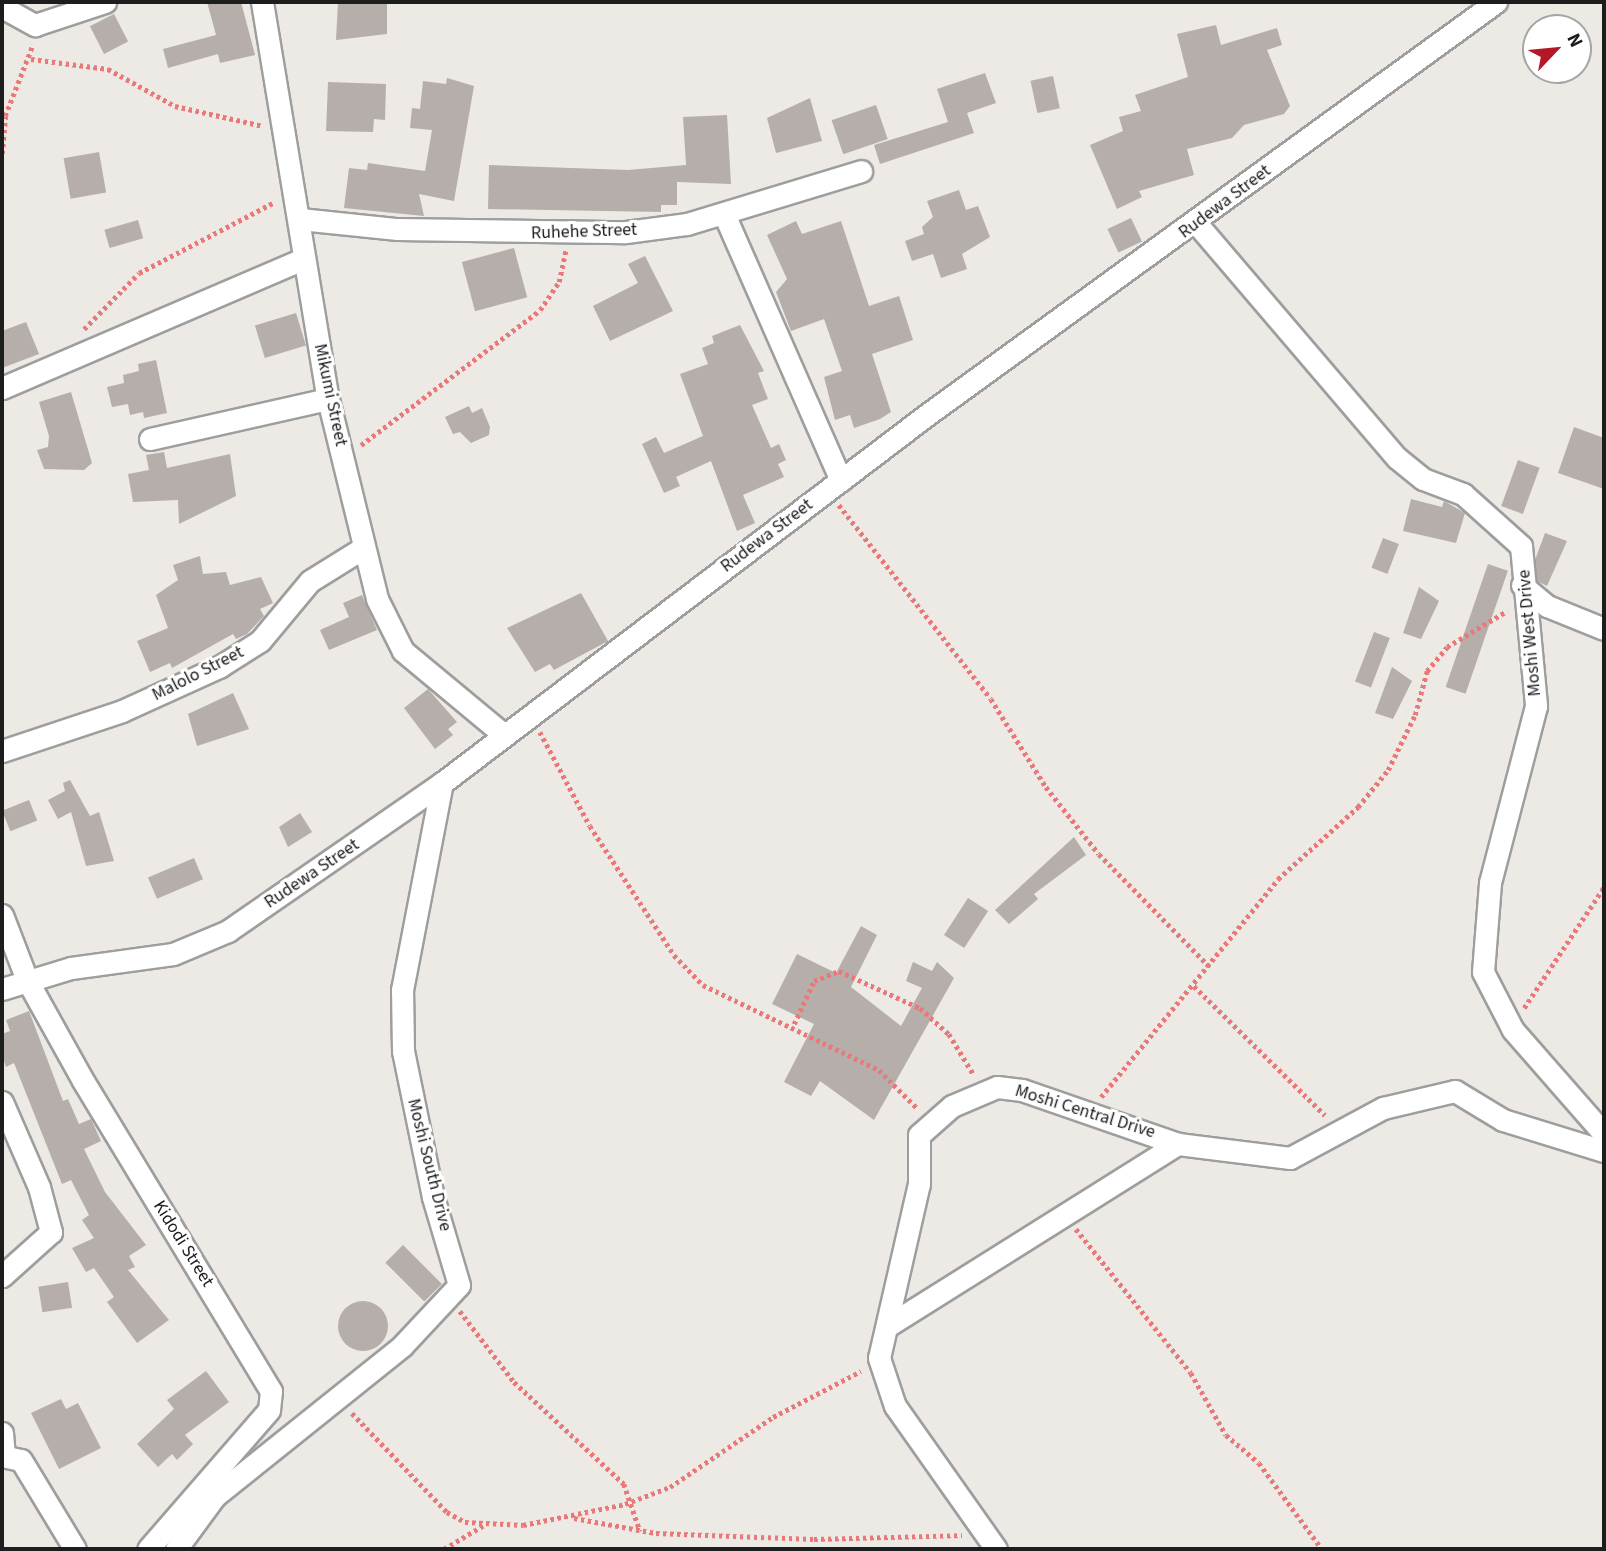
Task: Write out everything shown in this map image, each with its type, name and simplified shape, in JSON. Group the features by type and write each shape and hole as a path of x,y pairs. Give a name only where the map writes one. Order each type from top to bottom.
{"street":[{"path":"2,7 35,26 105,2"},
{"name":"Mikumi Street","path":"262,2 281,130 300,219 303,259 328,398 363,548 387,627 403,651 504,735"},
{"name":"Rudewa Street","path":"2,989 27,980 204,944 442,783 834,485 1197,224 1496,2"},
{"name":"Ruhehe Street","path":"300,219 569,235 687,224 861,171"},
{"path":"724,214 834,485"},
{"name":"Moshi West Drive","path":"1197,224 1397,458 1423,479 1463,494 1513,534 1524,563 1523,594 1536,706 1490,883 1481,947 1489,994 1513,1030 1604,1134"},
{"path":"2,388 303,259"},
{"path":"150,439 328,398"},
{"name":"Malolo Street","path":"2,751 122,711 219,667 260,641 310,581 363,548"},
{"path":"1523,594 1604,629"},
{"name":"Moshi South Drive","path":"442,783 402,990 403,1051 433,1197 458,1270 452,1298"},
{"name":"Kidodi Street","path":"2,915 27,980 271,1391 269,1410 148,1549"},
{"name":"Moshi Central Drive","path":"925,1124 983,1091 1022,1090 1090,1110 1178,1144 1290,1158 1339,1127 1422,1095 1455,1091 1503,1120 1604,1151"},
{"path":"2,1101 39,1187 51,1232 2,1276"},
{"path":"925,1124 919,1184 889,1325 879,1358 895,1406 990,1541"},
{"path":"889,1325 1067,1218 1178,1144"},
{"path":"177,1549 215,1496 337,1397 452,1298"},
{"path":"2,1433 3,1456 21,1461 37,1481 75,1549"}],"path":[{"path":"2,154 5,116 31,59 35,26"},
{"path":"31,59 108,69 175,106 281,130"},
{"path":"67,358 103,302 139,273 295,193"},
{"path":"343,458 540,310 559,282 569,235"},
{"path":"834,485 991,699 1046,788 1099,854 1209,966"},
{"path":"1090,1110 1194,986 1278,879 1357,807 1388,770 1416,715 1427,671 1447,646 1523,594"},
{"path":"531,716 590,826 674,954 724,999 794,1024 905,1088 925,1124"},
{"path":"1513,1030 1604,887"},
{"path":"794,1024 814,981 839,971 919,1008 949,1034 983,1091"},
{"path":"1194,986 1339,1127"},
{"path":"1067,1218 1191,1373 1226,1435 1259,1464 1322,1549"},
{"path":"452,1298 514,1382 634,1501 640,1531"},
{"path":"337,1397 447,1512 485,1525 573,1517 634,1501 670,1487 773,1417 835,1390 879,1358"},
{"path":"573,1517 640,1531 814,1539 990,1541"},
{"path":"444,1549 485,1525"}],"building":[{"path":"207,2 241,2 255,55 220,63 218,54 168,68 163,49 216,35"},
{"path":"338,2 387,2 387,34 336,40"},
{"path":"114,14 128,42 104,54 90,26"},
{"path":"1216,25 1221,45 1277,28 1282,45 1267,50 1290,106 1284,114 1244,125 1232,138 1187,149 1194,175 1139,191 1142,197 1117,209 1090,145 1123,131 1119,117 1141,111 1135,95 1188,77 1177,34"},
{"path":"985,73 996,103 967,113 974,133 880,164 874,145 948,122 937,89"},
{"path":"1053,76 1060,108 1037,113 1031,81"},
{"path":"447,78 474,86 454,201 419,194 424,216 344,208 349,168 367,170 368,163 425,171 432,130 410,128 412,108 420,109 423,81 446,84"},
{"path":"328,82 386,84 385,120 374,119 373,132 326,131"},
{"path":"810,98 822,141 776,153 767,118"},
{"path":"876,105 888,139 843,154 832,120"},
{"path":"727,115 731,184 677,182 677,205 661,205 661,212 488,209 489,165 628,170 686,165 683,117"},
{"path":"99,152 106,192 71,199 64,158"},
{"path":"959,190 966,210 978,206 990,237 962,254 967,269 941,278 933,254 912,261 905,241 924,234 922,227 933,217 927,201"},
{"path":"1131,218 1142,242 1118,253 1107,229"},
{"path":"138,220 143,238 110,248 104,230"},
{"path":"796,221 802,234 841,221 869,306 899,296 913,340 872,354 891,412 880,419 854,428 850,415 835,420 824,377 842,371 824,319 791,331 776,292 787,279 767,235"},
{"path":"514,248 527,297 475,311 462,262"},
{"path":"645,256 673,311 610,341 593,306 638,283 628,264"},
{"path":"296,313 306,346 265,358 255,326"},
{"path":"26,322 39,354 2,368 2,331"},
{"path":"740,325 764,371 758,373 768,399 752,405 771,448 779,444 786,460 778,464 784,477 743,495 755,523 737,531 711,461 676,477 680,486 664,493 642,444 656,437 664,453 703,436 680,374 708,364 702,348 714,343 712,336"},
{"path":"156,360 167,413 144,418 143,412 130,415 128,404 112,407 107,387 124,383 123,375 139,371 138,364"},
{"path":"71,392 92,463 84,470 44,469 37,450 48,447 49,436 39,402"},
{"path":"469,406 472,413 482,408 490,427 489,435 471,443 460,432 453,434 445,417"},
{"path":"1574,427 1604,438 1604,489 1558,473"},
{"path":"164,452 167,468 230,454 236,496 179,524 178,500 133,502 128,474 149,470 146,455"},
{"path":"1518,460 1540,468 1523,514 1501,506"},
{"path":"1411,499 1442,507 1444,501 1465,513 1456,543 1403,531"},
{"path":"1545,533 1567,541 1547,586 1537,581 1535,560"},
{"path":"1383,538 1399,544 1387,574 1372,568"},
{"path":"200,556 203,574 226,572 230,585 261,577 273,603 260,609 264,616 247,634 236,639 233,634 172,668 170,663 150,672 137,641 168,628 156,595 178,580 173,565"},
{"path":"1488,564 1508,571 1466,694 1446,687"},
{"path":"1419,587 1439,601 1421,639 1403,633"},
{"path":"581,593 608,641 554,670 550,664 535,672 507,628"},
{"path":"362,595 377,630 329,650 320,630 349,617 343,603"},
{"path":"1374,632 1390,638 1371,688 1355,681"},
{"path":"1392,667 1412,681 1393,719 1375,713"},
{"path":"428,689 457,722 448,729 453,735 435,749 404,708"},
{"path":"233,693 249,729 197,746 188,714"},
{"path":"70,780 90,816 99,812 114,861 86,866 71,812 58,819 48,800 65,791 63,783"},
{"path":"29,800 37,820 10,831 2,811"},
{"path":"300,813 312,832 288,847 279,827"},
{"path":"1074,837 1086,855 1034,894 1038,899 1009,924 995,910"},
{"path":"194,858 203,879 157,899 148,878"},
{"path":"968,898 988,911 964,948 944,935"},
{"path":"861,926 877,935 851,987 901,1026 922,988 906,981 913,962 932,971 937,962 954,978 874,1120 820,1081 811,1096 784,1082 814,1024 772,1004 797,954 836,973"},
{"path":"29,1011 63,1101 68,1099 79,1124 91,1119 101,1141 84,1149 105,1192 146,1245 129,1256 135,1267 128,1270 169,1320 137,1343 107,1302 114,1297 94,1268 86,1272 72,1248 94,1238 82,1220 89,1215 71,1180 62,1184 14,1063 6,1067 2,1055 2,1034 10,1031 6,1020"},
{"path":"403,1245 442,1284 424,1302 385,1263"},
{"path":"68,1282 72,1308 42,1312 38,1287"},
{"path":"363,1301 381,1308 388,1326 381,1344 363,1351 345,1344 338,1326 345,1308"},
{"path":"206,1371 229,1402 185,1435 193,1444 177,1460 172,1454 158,1467 137,1444 174,1409 167,1400"},
{"path":"61,1399 66,1409 78,1403 101,1448 59,1469 31,1413"}]}
